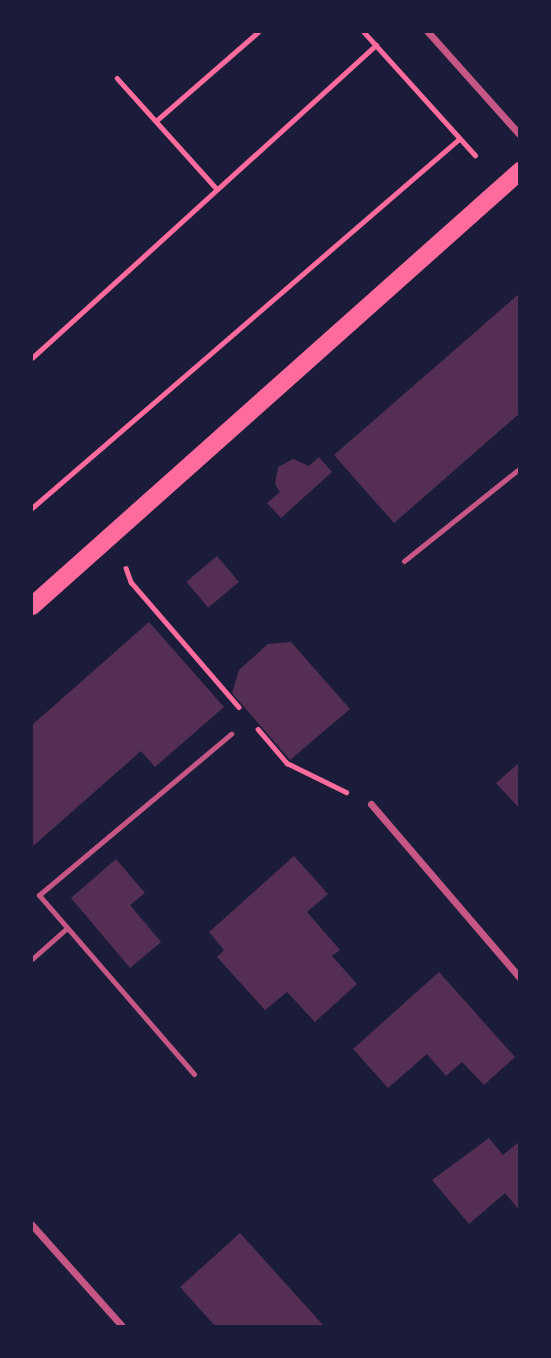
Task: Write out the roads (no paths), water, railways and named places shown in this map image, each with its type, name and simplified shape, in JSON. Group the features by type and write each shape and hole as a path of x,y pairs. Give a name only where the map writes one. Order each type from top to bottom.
{"main road":[{"path":"32,606 520,171"}],"street":[{"path":"428,32 520,135"},
{"path":"371,804 520,978"},
{"path":"32,1225 122,1326"}],"lane":[{"path":"404,561 520,468"},
{"path":"194,1074 38,895 231,734"},
{"path":"32,959 67,928"}]}
